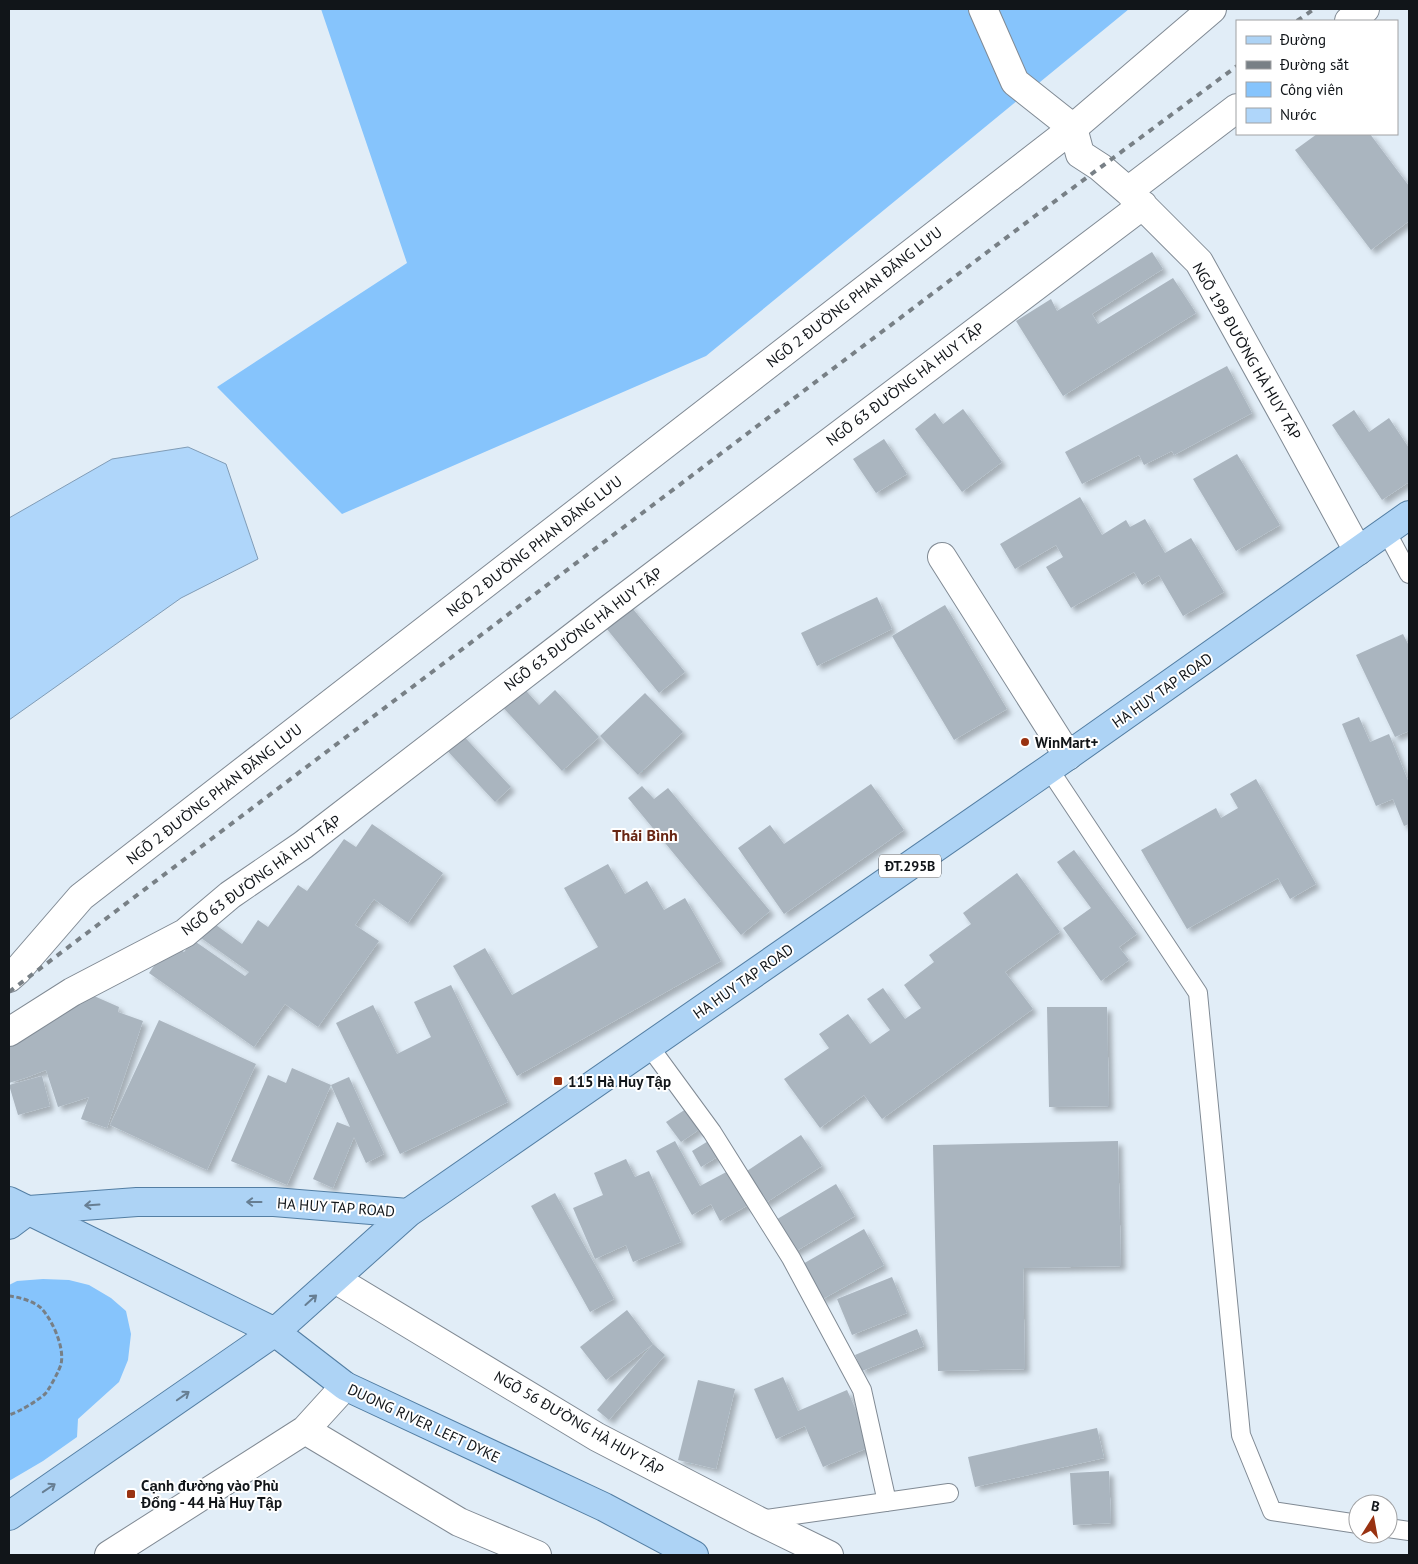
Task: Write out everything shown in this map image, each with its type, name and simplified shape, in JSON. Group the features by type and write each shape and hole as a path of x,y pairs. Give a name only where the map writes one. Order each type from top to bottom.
{"main road":[{"name":"HA HUY TAP ROAD","path":"16,1212 137,1202 274,1202 408,1213 1059,762 1409,515"},
{"name":"DUONG RIVER LEFT DYKE","path":"16,1212 275,1332 344,1386 604,1507 688,1553"},
{"path":"9,1516 275,1332 408,1213"}],"street":[{"path":"983,9 1015,82 1073,128"},
{"name":"NGÕ 2 ĐƯỜNG PHAN ĐĂNG LƯU","path":"9,978 81,897 1073,128 1212,9"},
{"path":"1350,20 1365,9"},
{"name":"NGÕ 63 ĐƯỜNG HÀ HUY TẬP","path":"9,1032 72,992 185,933 230,895 303,845 1136,198 1236,109"},
{"name":"NGÕ 199 ĐƯỜNG HÀ HUY TẬP","path":"1073,128 1080,154 1100,167 1136,198 1199,262 1358,551"},
{"path":"942,558 1059,762"},
{"name":"NGÕ 56 ĐƯỜNG HÀ HUY TẬP","path":"335,1279 597,1437 757,1520 830,1555"},
{"path":"109,1555 305,1430 344,1386"},
{"path":"305,1430 459,1522 537,1555"}],"lane":[{"path":"1386,532 1409,574"},
{"path":"1059,762 1198,994 1241,1435 1272,1511 1348,1522"},
{"path":"649,1046 712,1132 791,1258 862,1390 888,1502"},
{"path":"757,1520 949,1493"}],"path":[{"path":"9,1296 20,1297 40,1307 52,1324 61,1344 61,1364 46,1393 9,1415"}],"green space":[{"path":"321,9 1129,9 706,356 342,514 217,387 407,263"},
{"path":"69,1280 89,1285 111,1298 126,1311 131,1334 128,1360 119,1382 78,1419 77,1437 43,1461 9,1481 9,1285 17,1281"}],"water":[{"path":"188,447 226,464 258,559 181,598 9,720 9,518 112,459"}],"building":[{"path":"1316,135 1371,135 1409,186 1409,221 1371,250 1295,150"},
{"path":"1152,252 1163,269 1092,314 1098,324 1173,278 1196,313 1063,396 1016,321 1051,299 1057,311"},
{"path":"1227,366 1252,413 1174,455 1172,451 1144,465 1139,455 1082,484 1065,452"},
{"path":"963,409 1002,462 962,492 915,429 935,413 943,424"},
{"path":"1354,410 1369,432 1389,418 1409,448 1409,482 1382,500 1332,425"},
{"path":"884,439 907,474 876,493 853,459"},
{"path":"1237,454 1280,525 1236,551 1193,479"},
{"path":"1080,497 1102,535 1126,520 1130,527 1145,519 1165,553 1191,538 1224,592 1183,616 1159,575 1142,585 1134,572 1071,608 1046,567 1063,557 1056,545 1015,569 1000,544"},
{"path":"877,597 892,629 817,666 801,633"},
{"path":"628,603 685,672 659,693 602,623"},
{"path":"945,605 1007,709 954,740 892,636"},
{"path":"1403,634 1409,646 1409,731 1395,737 1356,655"},
{"path":"518,682 539,705 555,690 599,737 562,771 497,701"},
{"path":"645,693 683,732 638,775 600,736"},
{"path":"1359,717 1370,742 1389,734 1409,783 1409,824 1404,826 1393,799 1376,806 1342,724"},
{"path":"458,730 511,787 495,802 442,745"},
{"path":"1256,779 1316,884 1290,899 1278,878 1187,929 1141,850 1216,808 1221,818 1238,808 1230,794"},
{"path":"871,784 904,830 784,914 738,848 770,825 784,844"},
{"path":"642,786 654,799 668,788 770,911 741,935 628,798"},
{"path":"372,824 443,873 408,923 374,899 355,925 379,941 318,1027 285,1004 254,1047 149,973 170,943 184,952 193,940 245,976 249,972 194,933 205,917 242,944 258,920 268,927 298,885 307,891 344,839 356,847"},
{"path":"1074,850 1137,934 1119,947 1129,960 1101,981 1063,928 1091,908 1057,862"},
{"path":"608,864 625,894 647,881 664,910 685,898 721,961 517,1076 453,966 485,948 512,995 598,947 564,888"},
{"path":"1017,873 1060,932 1005,972 1033,1009 882,1119 864,1095 820,1128 784,1079 829,1048 819,1034 848,1014 870,1044 890,1030 867,999 883,988 905,1019 921,1008 904,985 934,962 929,955 971,924 963,913"},
{"path":"451,985 508,1102 400,1154 336,1023 373,1005 397,1054 431,1037 414,1002"},
{"path":"94,996 119,1007 118,1012 143,1021 107,1128 81,1119 89,1097 58,1107 46,1070 9,1083 9,1042 72,1003"},
{"path":"1047,1007 1107,1007 1109,1106 1049,1107"},
{"path":"159,1020 256,1064 207,1170 110,1125"},
{"path":"292,1068 331,1085 287,1185 231,1161 268,1075 286,1083"},
{"path":"42,1076 50,1106 18,1115 9,1085"},
{"path":"349,1077 384,1154 366,1163 354,1137 333,1188 313,1179 337,1122 350,1127 331,1085"},
{"path":"686,1109 700,1129 681,1142 666,1122"},
{"path":"801,1135 822,1166 764,1204 744,1173"},
{"path":"710,1140 719,1156 701,1167 692,1151"},
{"path":"675,1141 700,1186 732,1169 752,1203 720,1221 711,1204 692,1215 656,1151"},
{"path":"1118,1141 1121,1266 1023,1268 1025,1369 938,1371 933,1145"},
{"path":"626,1159 635,1177 649,1171 681,1242 633,1262 626,1245 595,1259 573,1208 603,1195 594,1173"},
{"path":"836,1184 855,1216 793,1253 774,1221"},
{"path":"555,1193 614,1299 590,1312 531,1206"},
{"path":"864,1229 884,1265 821,1300 801,1265"},
{"path":"892,1277 907,1313 852,1335 837,1299"},
{"path":"627,1310 653,1344 606,1380 580,1347"},
{"path":"917,1329 924,1346 862,1371 855,1355"},
{"path":"653,1344 665,1355 609,1420 597,1410"},
{"path":"783,1377 798,1411 847,1390 872,1446 823,1467 805,1426 776,1439 754,1389"},
{"path":"698,1380 735,1389 716,1469 678,1460"},
{"path":"1097,1428 1104,1458 975,1487 968,1457"},
{"path":"1109,1471 1111,1523 1073,1525 1070,1473"}],"railway":[{"path":"1298,20 1314,9"},
{"path":"9,992 1035,216 1236,67"}],"place":[{"name":"WinMart+","path":"1025,742"},
{"name":"115 Hà Huy Tập","path":"558,1081"},
{"name":"Cạnh đường vào Phù Đổng - 44 Hà Huy Tập","path":"131,1494"}],"district":[{"name":"Thái Bình","path":"645,835"}]}
